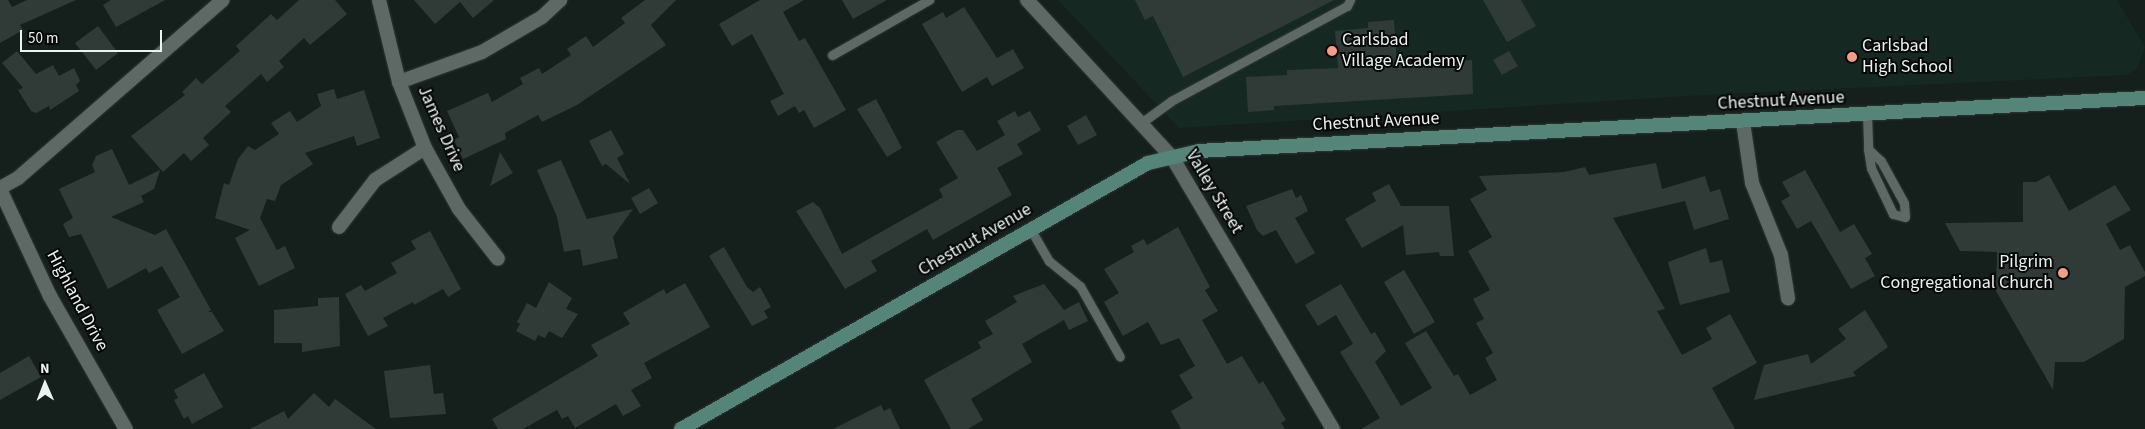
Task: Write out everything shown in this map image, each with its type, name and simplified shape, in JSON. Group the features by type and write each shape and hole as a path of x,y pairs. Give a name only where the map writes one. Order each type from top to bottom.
{"main road":[{"name":"Chestnut Avenue","path":"681,429 1148,163 1172,157 1205,150 1743,122 2145,98"}],"street":[{"path":"0,189 18,178 223,0"},
{"name":"James Drive","path":"379,0 399,82 425,148 459,209 498,259"},
{"path":"399,82 482,52 542,17 560,0"},
{"name":"Valley Street","path":"1027,0 1172,157 1333,429"},
{"path":"1743,122 1752,183 1781,255 1788,298"},
{"path":"339,227 374,180 425,148"},
{"name":"Highland Drive","path":"0,189 50,296 126,429"}],"lane":[{"path":"832,55 929,0"},
{"path":"1141,123 1171,101 1347,6 1350,0"},
{"path":"1867,114 1868,149 1871,168 1893,214 1905,217 1904,203 1881,161 1868,149"},
{"path":"1030,230 1049,261 1080,286 1120,357"}],"shaded area":[{"path":"1058,0 2117,0 2145,47 2138,67 2127,75 1704,95 1179,128"}],"building":[{"path":"0,0 8,0 12,7 27,0 76,0 20,25 23,30 0,43"},
{"path":"111,0 165,0 116,27 103,5"},
{"path":"299,0 335,0 347,14 310,45 304,38 279,61 284,67 267,82 261,74 225,106 231,112 203,138 209,145 191,161 184,153 163,172 131,136 185,95 182,92 196,78 202,84 240,51 236,46 271,14 277,20"},
{"path":"414,0 494,0 473,18 460,2 435,24"},
{"path":"645,0 676,0 651,25 666,45 577,105 542,122 538,115 505,133 506,139 463,159 454,140 459,137 447,111 488,93 492,102 523,84 520,78 539,68 542,74 571,55 567,49 586,36 593,47 625,23 621,18"},
{"path":"760,0 804,0 783,12 799,41 805,38 846,110 814,128 804,110 799,113 795,106 778,116 770,101 784,94 752,34 732,46 719,24"},
{"path":"842,0 887,0 853,19"},
{"path":"1135,0 1334,0 1183,77 1153,16 1145,20"},
{"path":"1483,0 1521,0 1536,26 1507,42"},
{"path":"964,7 997,58 1013,49 1024,68 992,86 987,77 962,92 922,24 943,12 946,18"},
{"path":"1394,20 1397,64 1472,60 1473,94 1274,106 1274,110 1248,112 1246,77 1287,75 1287,70 1338,68 1335,31 1368,28 1368,22"},
{"path":"98,26 118,53 96,70 75,43"},
{"path":"17,51 36,74 53,65 59,76 74,68 80,81 76,85 79,91 50,110 49,106 36,113 31,111 18,90 23,88 2,63"},
{"path":"1509,51 1518,66 1502,75 1493,60"},
{"path":"334,89 337,99 364,90 380,138 357,146 354,136 305,153 313,164 281,185 275,201 267,199 260,218 277,250 285,246 295,268 259,286 235,238 250,230 215,218 224,183 229,185 238,159 248,146 255,150 279,134 271,123 290,111 297,122 321,106 317,94"},
{"path":"876,99 902,148 887,157 857,109"},
{"path":"1015,111 1018,117 1030,111 1041,130 1017,144 1023,154 997,168 1012,195 933,240 927,229 871,261 877,271 845,289 796,211 813,202 820,208 842,254 943,197 939,189 958,178 936,142 957,130 963,130 977,151 1005,135 997,121"},
{"path":"1086,115 1097,135 1078,145 1067,126"},
{"path":"611,130 624,154 617,158 630,184 606,164 602,166 589,141"},
{"path":"112,149 129,185 160,170 154,189 141,196 144,202 111,217 155,235 166,229 211,310 208,312 212,312 224,331 182,354 157,310 180,297 162,266 149,273 146,268 108,289 81,234 69,237 63,224 73,218 59,189 95,172 92,165 96,156"},
{"path":"500,152 513,173 490,186"},
{"path":"561,160 587,219 633,209 613,237 618,258 583,266 580,249 564,252 557,217 537,170"},
{"path":"1656,163 1662,189 1705,176 1710,192 1720,189 1729,219 1694,230 1685,201 1613,218 1665,309 1657,311 1682,355 1712,339 1706,328 1730,314 1757,363 1712,388 1735,429 1361,429 1380,418 1340,352 1353,344 1336,315 1318,326 1305,305 1341,284 1371,334 1375,332 1386,351 1375,362 1401,406 1432,388 1405,343 1426,331 1454,376 1458,374 1470,395 1497,380 1485,358 1493,353 1476,323 1484,319 1473,299 1490,290 1468,251 1492,237 1470,199 1487,190 1479,176 1564,172 1585,167 1589,175"},
{"path":"1805,170 1840,232 1854,224 1872,254 1865,258 1875,276 1851,289 1811,221 1797,229 1781,201 1790,196 1782,182"},
{"path":"2049,175 2069,211 2115,185 2131,210 2106,224 2120,250 2130,245 2145,272 2145,276 2125,287 2124,339 2084,362 2055,362 2053,390 1996,291 1997,252 1960,251 1945,223 2023,222 2023,182 2036,182"},
{"path":"1389,184 1401,206 1449,206 1454,256 1440,256 1439,252 1406,255 1403,225 1362,248 1345,219 1376,201 1372,193"},
{"path":"649,188 658,203 640,214 631,198"},
{"path":"1292,189 1296,198 1301,195 1308,211 1295,218 1315,253 1296,264 1276,230 1263,236 1257,230 1246,206"},
{"path":"1178,227 1210,287 1205,290 1218,311 1202,320 1227,364 1242,356 1259,384 1263,381 1286,420 1281,423 1285,429 1181,429 1171,411 1193,398 1179,375 1195,366 1179,338 1161,345 1148,322 1123,336 1104,302 1119,293 1104,269 1134,252 1131,246 1144,239 1147,245"},
{"path":"430,231 461,289 448,297 443,289 414,305 413,302 383,318 388,326 368,336 345,294 361,285 365,291 397,273 391,263 416,249 411,241"},
{"path":"724,247 747,287 753,292 760,287 771,307 764,311 768,318 752,326 709,256"},
{"path":"1706,248 1710,263 1722,260 1730,292 1680,305 1668,262"},
{"path":"1404,270 1435,322 1414,334 1384,282"},
{"path":"549,282 572,298 566,309 578,314 562,338 549,331 545,338 538,335 535,341 516,331 520,324 517,322 527,303 536,308"},
{"path":"685,283 710,327 644,363 652,378 631,390 641,406 623,416 616,404 575,428 568,416 562,419 557,410 523,429 498,429 492,419 598,356 591,345 630,324 623,313 664,289 666,294"},
{"path":"1044,284 1064,310 1079,302 1088,321 1069,330 1064,320 1022,344 1032,362 971,399 983,420 968,429 951,429 924,380 981,348 978,342 993,334 985,321 1017,302 1013,296"},
{"path":"339,297 340,346 302,352 302,343 274,343 274,310 318,306 318,298"},
{"path":"1865,310 1888,347 1853,372 1856,376 1754,400 1764,365 1808,354 1811,364 1846,339 1838,329"},
{"path":"29,356 41,377 0,400 0,373"},
{"path":"430,365 434,394 443,393 446,414 390,418 384,371"},
{"path":"204,373 223,407 192,424 188,416 184,419 174,400 178,398 174,390"},
{"path":"314,393 329,407 335,399 376,429 250,429 284,411 288,419"},
{"path":"881,405 884,411 890,408 900,429 833,429"}],"place":[{"name":"Carlsbad Village Academy","path":"1332,51"},
{"name":"Carlsbad High School","path":"1852,57"},
{"name":"Pilgrim Congregational Church","path":"2063,273"}]}
